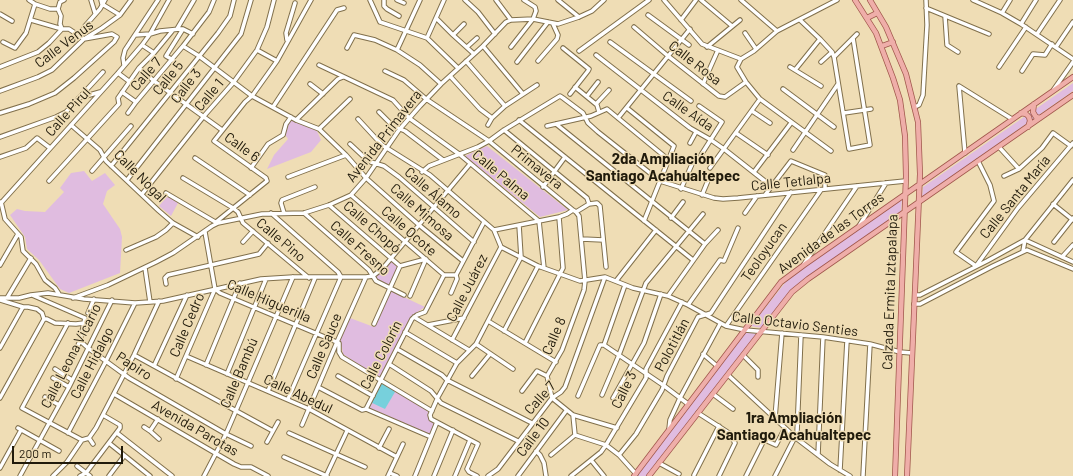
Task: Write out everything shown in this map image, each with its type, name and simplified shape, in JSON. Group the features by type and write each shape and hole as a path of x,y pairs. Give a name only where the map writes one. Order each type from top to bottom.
{"main road":[{"name":"Calzada Ermita Iztapalapa","path":"855,0 876,33 882,46 893,78 903,116 906,181 895,476"},
{"name":"Calzada Ermita Iztapalapa","path":"870,0 893,42 906,74 915,107 919,138 919,186 907,476"},
{"path":"867,18 878,13"},
{"path":"882,46 893,42"},
{"name":"Avenida de las Torres","path":"635,475 781,282 1073,77"},
{"name":"Avenida de las Torres","path":"649,476 744,356 785,300 798,286 1073,95"},
{"path":"1036,103 1033,108 1033,112 1036,117 1040,118"},
{"path":"1020,113 1026,114 1029,117 1030,123 1028,127"}],"street":[{"path":"29,0 35,4 50,9 58,9"},
{"path":"62,29 60,24 61,16 58,9 60,2 64,0"},
{"path":"91,0 95,13"},
{"name":"Calle Venus","path":"0,90 38,77 52,70 84,39 120,15 131,0"},
{"path":"124,65 123,58 125,50 158,0"},
{"name":"Calle Pirul","path":"0,202 118,73 150,34 169,0"},
{"path":"50,181 119,104 118,98 139,68 154,54 175,29 194,0"},
{"name":"Calle 7","path":"122,92 136,102 193,34 209,12 214,0"},
{"name":"Calle 5","path":"111,166 230,16 234,0"},
{"name":"Calle 3","path":"126,180 241,34 250,0"},
{"name":"Calle 1","path":"142,194 204,116 234,82 257,50 267,27 274,0"},
{"name":"Calle 6","path":"233,208 268,181 266,178 214,141 252,96 277,61 311,0"},
{"path":"384,0 384,6 399,16"},
{"path":"398,0 404,3"},
{"path":"397,50 420,0"},
{"path":"427,38 444,1 438,0"},
{"path":"467,0 495,34"},
{"path":"496,0 511,20 533,19 553,24 558,24 592,11 601,1"},
{"path":"511,46 533,19 536,11 535,7 524,0"},
{"path":"558,0 579,17"},
{"path":"565,5 568,0"},
{"path":"580,51 649,0"},
{"path":"664,0 702,44 741,59"},
{"path":"681,20 696,0"},
{"path":"701,0 732,26"},
{"path":"741,0 777,31"},
{"path":"831,151 760,99 746,82 738,67 741,59 756,49 777,31 837,0"},
{"path":"915,107 919,105 923,95 926,0"},
{"path":"973,0 1002,13 1021,24 1073,59"},
{"path":"1002,13 1010,0"},
{"path":"1021,24 1036,0"},
{"path":"1037,34 1060,0"},
{"path":"81,36 85,26 103,1 120,15"},
{"path":"371,1 380,22 405,32 427,38 458,68"},
{"path":"288,41 286,34 295,3"},
{"path":"4,42 15,48 26,33 35,4"},
{"path":"273,107 337,10 344,8"},
{"path":"926,8 988,34"},
{"path":"0,14 12,21"},
{"path":"648,15 689,45"},
{"path":"945,16 947,45 958,52"},
{"path":"436,18 474,54"},
{"path":"0,113 29,104 55,92 74,78 114,42 117,37 112,34 84,39 69,29 62,29 56,26 31,20"},
{"name":"Avenida Primavera","path":"73,298 108,285 174,253 217,223 271,213 304,213 329,205 351,195 366,178 386,148 409,118 426,99 511,20"},
{"path":"707,46 740,20"},
{"path":"800,20 820,39 834,56 849,149 870,145 853,38"},
{"path":"517,62 548,22"},
{"path":"1056,47 1073,22"},
{"path":"453,35 464,24"},
{"path":"538,61 557,39 558,34 553,24"},
{"name":"Calle Rosa","path":"634,27 703,84 722,97 725,97 746,82"},
{"path":"999,67 1026,27"},
{"path":"0,67 38,52 54,39 62,29"},
{"path":"135,35 150,34 175,29 183,29 193,34"},
{"path":"172,60 166,56 183,29"},
{"path":"618,118 690,29"},
{"path":"745,33 756,49"},
{"path":"834,56 857,34"},
{"path":"347,48 354,35 375,40 397,50 420,65 441,84"},
{"path":"467,47 477,38"},
{"path":"795,70 820,39"},
{"path":"610,42 691,101"},
{"path":"142,44 154,54"},
{"path":"1022,71 1033,54 1045,55 1052,44"},
{"path":"183,46 199,56 252,96 296,120 319,129 350,99"},
{"path":"483,46 523,94"},
{"path":"563,48 589,69 570,94"},
{"path":"257,50 277,61"},
{"path":"703,84 718,50"},
{"path":"821,62 832,52"},
{"name":"Calle Aída","path":"596,55 696,132 724,149 772,186"},
{"path":"466,61 505,106"},
{"path":"1054,90 1073,62"},
{"name":"Calle Palma","path":"319,65 393,100 409,118 459,154 539,221"},
{"path":"790,67 821,86"},
{"path":"139,68 154,81 222,130"},
{"name":"Primavera","path":"385,71 404,80 426,99 489,142 574,211"},
{"path":"0,137 66,112 103,72"},
{"path":"118,73 130,82"},
{"path":"450,76 480,109 492,118"},
{"path":"296,120 338,79 343,77"},
{"path":"587,96 598,82"},
{"path":"310,84 323,94"},
{"path":"793,150 838,84"},
{"path":"488,125 492,118 505,106 537,85"},
{"path":"575,86 596,104 599,112"},
{"path":"965,153 959,86 1012,119"},
{"path":"783,89 834,127"},
{"path":"596,104 609,90"},
{"path":"77,99 101,92"},
{"path":"422,172 429,166 489,142 519,120 560,96 583,113 585,117"},
{"path":"710,168 760,99"},
{"path":"128,113 136,102"},
{"path":"699,106 722,122 701,155"},
{"path":"547,126 585,117 607,108 669,160"},
{"path":"627,108 673,145 674,148 644,220"},
{"path":"844,113 871,109"},
{"path":"752,111 770,123"},
{"path":"379,112 393,126 405,131 443,160"},
{"path":"251,168 268,144 283,135 286,124 291,117"},
{"name":"Calle Tetlalpa","path":"585,117 588,123 598,132 660,181 702,195 723,199 906,181"},
{"path":"358,119 382,145 422,172 430,175 494,230 501,247 538,266 580,281 605,277"},
{"path":"519,120 694,260"},
{"path":"754,172 792,123"},
{"path":"556,124 705,244"},
{"name":"Calle Nogal","path":"71,125 100,150 106,161 111,166 173,222 198,237"},
{"path":"92,171 131,126"},
{"name":"Calle Mimosa","path":"319,129 346,155 366,178 419,225 463,261"},
{"path":"504,130 587,198 589,204"},
{"path":"690,143 696,132"},
{"path":"736,133 768,155"},
{"path":"1004,176 1019,169 1042,148 1053,133 1072,144"},
{"path":"0,157 26,148 37,138 50,148"},
{"name":"Calle Álamo","path":"350,144 364,157 384,166 399,177 474,242"},
{"name":"Calle Santa María","path":"976,266 1018,208 1072,144"},
{"path":"999,147 1019,169"},
{"path":"288,177 346,155"},
{"path":"543,187 565,157"},
{"path":"196,158 250,195"},
{"path":"765,195 791,161 825,175 823,190"},
{"path":"976,266 956,252 994,201 990,184 978,161"},
{"path":"681,189 693,162"},
{"path":"0,300 48,293 73,298 150,302 266,279 293,277 341,278 373,276 378,273 405,242 470,164"},
{"name":"Calle Pino","path":"184,178 233,208 238,212 243,223 309,278"},
{"path":"702,195 709,178"},
{"path":"915,295 920,295 1025,240 1073,180"},
{"path":"858,228 886,183"},
{"path":"804,265 857,186"},
{"path":"284,213 281,203 282,200 315,187"},
{"name":"Teoloyucan","path":"726,326 823,190"},
{"name":"Polotitlán","path":"619,455 636,434 662,390 667,376 698,317 711,313 791,192"},
{"path":"166,193 217,223 233,208"},
{"name":"Calle Ocote","path":"351,195 444,275"},
{"path":"745,213 757,196"},
{"path":"0,202 5,219 21,237 23,251 36,264 45,280 55,288 59,294"},
{"path":"671,218 683,202"},
{"path":"494,230 560,217 589,204 598,203 600,206 606,268"},
{"path":"1053,204 1073,219 1054,242"},
{"name":"Calle Chopó","path":"329,205 400,266"},
{"name":"Calle 8","path":"552,398 548,376 562,350 584,290 585,281 582,239 579,216 574,211"},
{"path":"271,213 338,272 341,278"},
{"name":"Calle Fresno","path":"304,213 369,270 376,281 404,295"},
{"path":"602,395 646,283 702,214"},
{"path":"525,343 564,268 560,217"},
{"path":"539,221 544,268"},
{"path":"126,250 156,237 166,230 173,222"},
{"path":"451,293 457,279 456,275 484,222"},
{"path":"477,476 469,472 467,469 478,447 476,443 431,419 431,413 457,363 476,344 521,257 519,225"},
{"path":"688,305 720,260 724,261 738,228"},
{"path":"616,281 656,230"},
{"path":"668,296 705,244 718,230"},
{"path":"243,242 253,231"},
{"name":"Calle Cedro","path":"176,379 215,289 205,232"},
{"path":"0,266 18,234"},
{"path":"582,239 603,240"},
{"path":"1023,251 1025,240"},
{"path":"1025,240 1073,262"},
{"path":"166,284 165,278 168,275 259,254 268,243"},
{"path":"1062,257 1073,245"},
{"name":"Calle Juárez","path":"452,340 501,247"},
{"path":"914,304 920,304 1023,251 1028,250 1073,269"},
{"path":"984,254 984,259 993,266"},
{"path":"7,298 30,258"},
{"path":"374,324 400,266 426,259"},
{"path":"410,296 426,259"},
{"path":"504,331 538,266"},
{"path":"145,268 150,302"},
{"path":"444,275 456,275"},
{"name":"Calle Colorín","path":"366,409 405,332 414,317 425,312 444,275"},
{"name":"Calle Bambú","path":"204,476 226,434 293,277"},
{"name":"Calle Sauce","path":"302,424 366,277"},
{"name":"Calle 7","path":"488,476 498,469 552,398 561,392 565,387 605,277"},
{"name":"Calle Octavio Senties","path":"605,277 625,285 668,296 726,326 745,330 823,337 870,344 900,352 912,353"},
{"path":"268,391 315,278"},
{"path":"288,399 341,278"},
{"path":"227,374 266,279"},
{"path":"206,365 240,283"},
{"path":"604,345 625,285"},
{"name":"Calle Higuerilla","path":"215,289 220,293 276,315 337,342"},
{"path":"613,398 644,343 661,294"},
{"path":"31,295 85,318 80,341 74,354"},
{"path":"154,366 187,295"},
{"path":"88,313 94,299"},
{"path":"0,300 23,307 28,306 37,309 42,313 44,319 0,398"},
{"name":"Calle Leona Vicario","path":"20,476 69,387 112,300"},
{"path":"68,323 22,408 82,440 89,438 96,428 134,356 159,301"},
{"name":"Calle Hidalgo","path":"68,433 135,302"},
{"name":"Calle 3","path":"570,476 601,452 606,446 646,378 646,369 682,302"},
{"path":"0,348 23,307"},
{"path":"414,317 470,350"},
{"path":"428,326 464,318"},
{"path":"44,319 55,323 84,323"},
{"path":"488,321 556,362"},
{"path":"669,429 670,420 680,398 720,324"},
{"path":"405,332 457,363"},
{"path":"775,418 782,333"},
{"path":"775,476 796,438 797,433 801,335"},
{"path":"818,455 823,337"},
{"name":"Papiro","path":"80,341 124,374 226,434 251,446"},
{"path":"840,470 847,341"},
{"path":"337,342 340,345 342,357 381,380 431,413"},
{"path":"476,344 513,369"},
{"path":"578,396 600,344 604,345 664,385 688,404"},
{"path":"863,476 870,344"},
{"path":"397,349 442,375 447,380 532,423"},
{"path":"472,376 490,354"},
{"path":"703,354 717,366"},
{"path":"134,356 273,431"},
{"name":"Calle Abedul","path":"186,356 309,409 397,457"},
{"path":"744,356 758,370 758,377"},
{"path":"389,364 431,391 441,403 518,441"},
{"path":"55,369 72,380"},
{"path":"522,392 537,371 548,376"},
{"path":"728,375 796,438 818,455 850,476"},
{"path":"338,376 373,396"},
{"path":"53,378 69,387"},
{"path":"318,387 362,410 366,409 431,437"},
{"name":"Avenida Parotas","path":"114,394 234,464 241,467 251,467 268,476"},
{"path":"713,394 733,409"},
{"path":"44,397 59,405"},
{"path":"552,398 566,411 573,415 617,428"},
{"name":"Calle 10","path":"518,476 566,411"},
{"path":"698,413 729,433 735,444 719,476"},
{"path":"80,476 86,473 120,428 120,425 103,415"},
{"path":"573,415 575,435"},
{"path":"150,431 158,419"},
{"path":"267,442 278,422"},
{"path":"415,476 437,422"},
{"path":"144,426 159,439"},
{"path":"694,475 719,426"},
{"path":"746,476 763,442 765,440 776,445 785,428"},
{"path":"0,466 19,429 58,451"},
{"path":"379,448 389,429"},
{"path":"434,476 453,430"},
{"path":"284,457 327,476 347,431"},
{"path":"117,433 172,476"},
{"path":"289,433 365,467"},
{"path":"575,435 606,446 619,455 635,475"},
{"path":"551,455 575,435"},
{"path":"89,438 93,444"},
{"path":"53,476 75,452 82,440"},
{"path":"455,476 470,440"},
{"path":"109,443 148,475"},
{"path":"397,476 389,474 403,444"},
{"path":"536,451 544,463 546,476"},
{"path":"109,476 124,456"},
{"path":"591,460 604,476"},
{"path":"659,463 679,474"},
{"path":"77,466 90,476"}],"shaded area":[{"path":"1073,83 1073,91 922,197 923,187"},
{"path":"290,119 317,131 321,140 311,152 267,169 274,155 288,139 284,133"},
{"path":"487,146 568,210 540,217 465,156"},
{"path":"84,171 92,181 105,173 115,185 107,191 103,204 120,229 122,237 120,273 69,293 60,289 39,260 27,249 25,237 10,215 17,209 45,212 64,192 60,188 71,173"},
{"path":"167,196 178,203 171,216 159,206"},
{"path":"902,199 901,211 794,287 762,328 751,326 788,279"},
{"path":"392,260 399,267 389,287 377,281 374,276 378,275"},
{"path":"391,291 425,307 413,315 380,379 343,354 339,341 350,318 374,327"},
{"path":"745,332 759,334 647,476 637,476"},
{"path":"381,381 432,411 430,417 437,422 431,436 368,408"}],"water":[{"path":"381,381 395,392 385,409 370,402"}],"district":[{"name":"2da Ampliación Santiago Acahualtepec","path":"663,168"},
{"name":"1ra Ampliación Santiago Acahualtepec","path":"794,426"}]}
